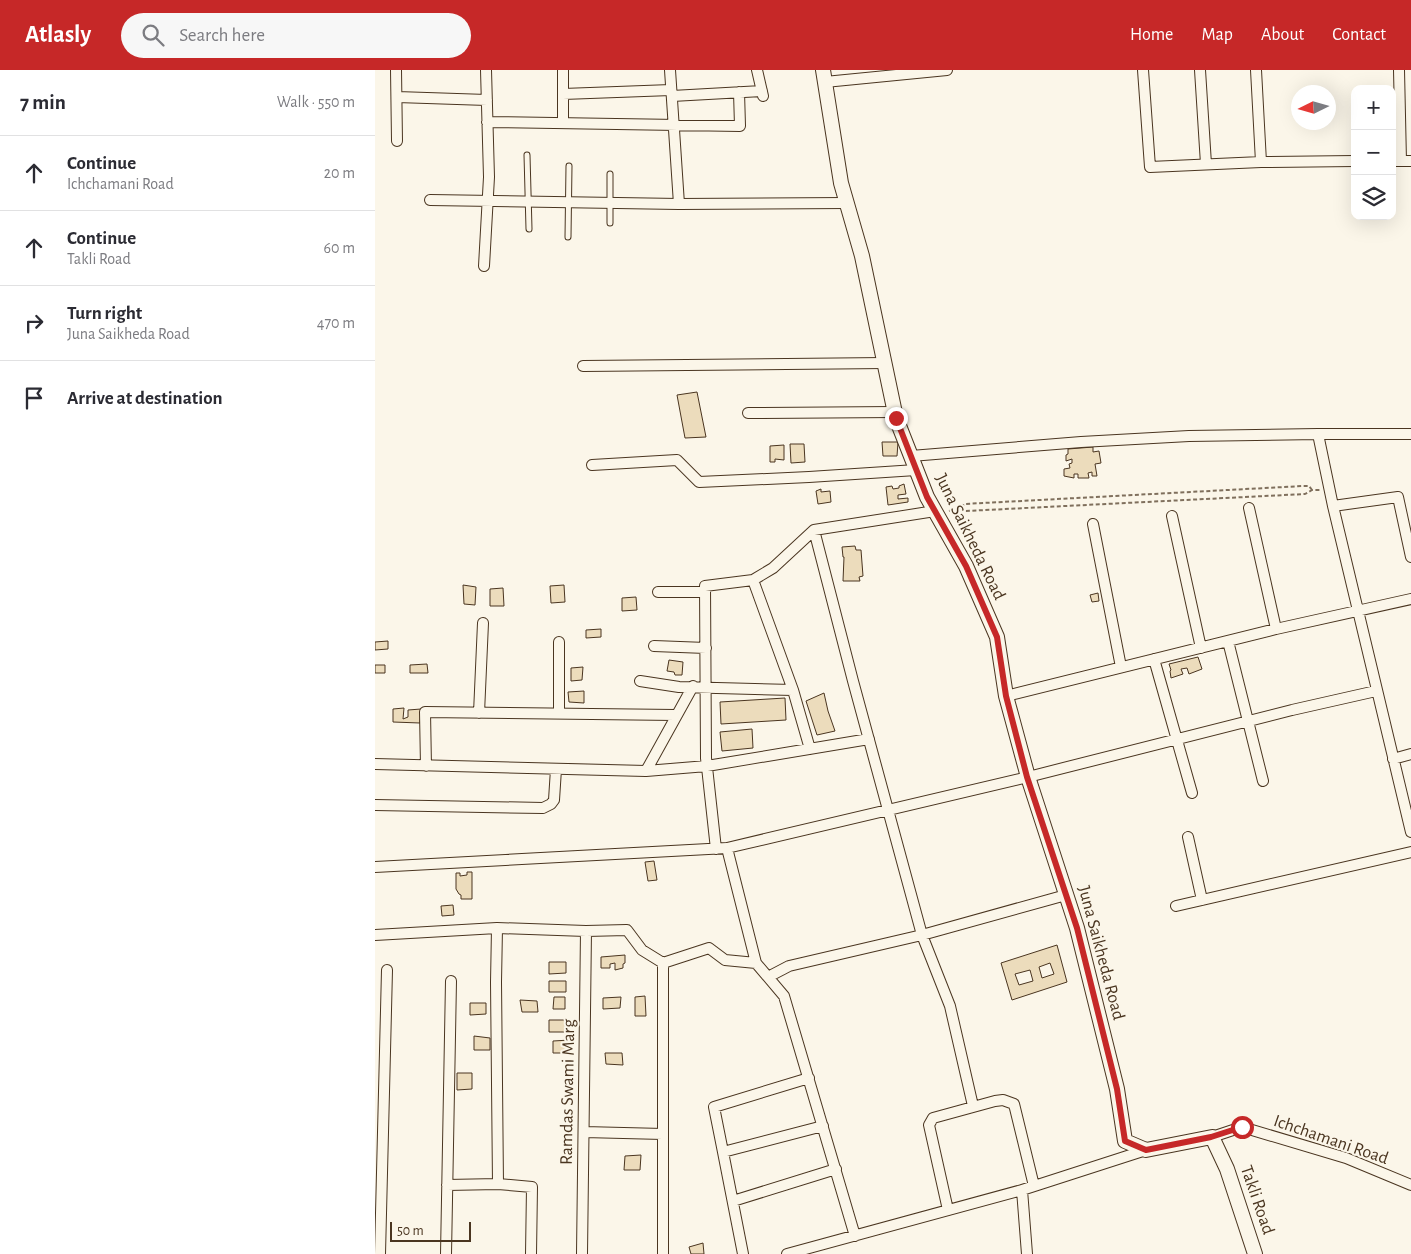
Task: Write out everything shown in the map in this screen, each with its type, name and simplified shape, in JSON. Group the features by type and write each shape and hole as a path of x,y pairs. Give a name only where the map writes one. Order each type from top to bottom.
{"main road":[{"name":"Juna Saikheda Road","path":"824,76 841,183 862,256 895,412 927,497 966,566 997,637 1006,696 1027,777 1077,928 1114,1079 1125,1141 1146,1150"},
{"path":"1146,1150 1211,1137"},
{"name":"Takli Road","path":"1211,1137 1227,1169 1255,1254"}],"street":[{"path":"396,70 397,141"},
{"path":"484,266 489,177 486,70"},
{"path":"563,70 563,123"},
{"path":"670,70 679,204"},
{"path":"563,94 763,93 757,70"},
{"path":"824,76 947,70"},
{"path":"1143,70 1150,167 1261,162 1351,161"},
{"path":"1200,70 1206,164"},
{"path":"1256,70 1261,162"},
{"path":"1399,70 1401,161"},
{"path":"487,122 739,126 739,92"},
{"path":"397,97 487,100"},
{"path":"430,200 679,204 847,202"},
{"path":"583,366 885,363"},
{"path":"748,413 895,412"},
{"path":"1318,434 1376,692 1411,832"},
{"path":"911,456 1081,442 1189,436 1411,434"},
{"path":"592,465 677,460 699,482 916,470"},
{"path":"1333,506 1398,497 1409,536 1411,557"},
{"path":"1249,508 1276,629"},
{"path":"716,849 707,766 705,586 753,580 773,568 814,530 935,512"},
{"path":"1173,516 1201,648"},
{"path":"1093,524 1121,667"},
{"path":"814,530 921,935 950,1006 973,1106"},
{"path":"753,580 793,690 810,749"},
{"path":"658,592 705,592"},
{"path":"1006,696 1276,629 1411,599"},
{"path":"479,713 483,623"},
{"path":"1227,641 1263,781"},
{"path":"559,642 559,714"},
{"path":"654,646 706,648"},
{"path":"1154,659 1192,793"},
{"path":"640,681 679,687 793,690"},
{"path":"646,771 675,715 693,686"},
{"path":"375,867 727,848 1027,777 1248,721 1376,692"},
{"path":"426,766 425,712 675,715"},
{"path":"375,764 646,771 707,766 869,739"},
{"path":"1393,759 1411,754"},
{"path":"375,805 543,808 554,800 556,769"},
{"path":"1188,838 1202,900"},
{"path":"727,848 756,963 784,996 855,1236"},
{"path":"1176,906 1411,852"},
{"path":"768,977 789,966 921,935 1067,895"},
{"path":"375,935 497,928 586,931 627,930 642,950 663,963 709,948 725,960 756,963"},
{"path":"497,928 498,1184"},
{"name":"Ramdas Swami Marg","path":"582,1254 586,931"},
{"path":"663,963 663,1254"},
{"path":"380,1254 387,970"},
{"path":"446,1254 451,981"},
{"path":"743,1254 714,1107 809,1078"},
{"path":"948,1210 929,1125 933,1118 973,1106 1003,1100 1014,1104 1034,1186"},
{"path":"723,1152 823,1126"},
{"name":"Ichchamani Road","path":"1211,1137 1242,1127 1346,1158 1411,1185"},
{"path":"584,1132 663,1134"},
{"path":"787,1254 1022,1190 1146,1150"},
{"path":"733,1201 836,1169"},
{"path":"447,1185 498,1184 532,1187 531,1254"},
{"path":"1022,1190 1027,1254"}],"lane":[{"path":"527,155 529,229"},
{"path":"568,238 569,166"},
{"path":"610,174 610,223"}],"path":[{"path":"935,512 961,508 964,504 1309,486 1312,490"},
{"path":"961,508 963,511 967,511 1305,494 1312,490 1330,489"}],"building":[{"path":"697,392 706,437 685,438 677,395"},
{"path":"882,442 898,442 897,456 883,456"},
{"path":"790,444 804,444 805,462 791,463"},
{"path":"784,445 784,460 775,459 775,462 770,462 770,446"},
{"path":"1093,447 1093,452 1099,451 1101,463 1095,464 1097,476 1092,476 1092,472 1088,473 1089,478 1078,478 1078,474 1074,474 1074,478 1064,476 1064,469 1070,468 1069,464 1072,463 1072,459 1066,461 1068,449"},
{"path":"904,484 906,494 898,495 898,499 908,498 908,502 888,505 886,487 899,488 899,486"},
{"path":"821,489 821,492 830,491 831,502 818,504 816,491"},
{"path":"855,546 856,550 861,550 863,576 859,577 860,581 843,581 844,557 842,547"},
{"path":"463,585 476,587 475,605 464,604"},
{"path":"564,585 565,602 551,603 550,586"},
{"path":"503,588 504,606 490,606 490,589"},
{"path":"1098,593 1099,601 1092,602 1090,595"},
{"path":"636,597 637,610 622,611 622,598"},
{"path":"601,629 601,637 586,638 586,630"},
{"path":"388,641 388,649 375,650 375,642"},
{"path":"1198,657 1202,669 1189,674 1187,668 1181,669 1183,674 1171,678 1169,664"},
{"path":"669,660 683,662 682,675 675,675 674,672 667,671"},
{"path":"427,664 428,673 410,673 410,665"},
{"path":"375,665 385,665 385,673 375,673"},
{"path":"583,667 582,680 571,681 571,668"},
{"path":"584,691 584,703 569,702 568,692"},
{"path":"824,693 835,731 817,735 806,701"},
{"path":"785,698 786,720 721,724 720,702"},
{"path":"404,708 403,719 408,717 408,710 421,709 420,723 393,722 393,709"},
{"path":"752,729 753,748 722,751 720,732"},
{"path":"654,861 657,880 648,881 645,862"},
{"path":"467,872 472,872 472,899 461,899 461,895 456,889 456,873 460,873 460,876 467,875"},
{"path":"453,905 454,915 442,916 441,906"},
{"path":"1057,945 1067,982 1012,1000 1001,963","holes":["1050,963 1054,974 1042,978 1039,967","1030,970 1033,981 1019,985 1015,974"]},
{"path":"625,955 623,968 615,970 615,963 610,964 610,968 601,968 601,957"},
{"path":"549,962 566,962 566,973 549,974"},
{"path":"549,981 566,981 566,992 549,992"},
{"path":"645,996 646,1016 635,1016 635,997"},
{"path":"554,997 565,997 565,1009 553,1009"},
{"path":"621,997 620,1008 603,1009 603,998"},
{"path":"520,1000 537,1001 538,1012 522,1012"},
{"path":"470,1003 486,1003 486,1014 470,1015"},
{"path":"549,1020 566,1020 566,1032 549,1032"},
{"path":"474,1036 490,1038 490,1050 474,1050"},
{"path":"570,1040 571,1053 553,1053 553,1041"},
{"path":"605,1053 622,1053 623,1065 606,1064"},
{"path":"457,1073 472,1073 472,1089 457,1090"},
{"path":"641,1155 640,1170 624,1170 625,1156"},
{"path":"703,1243 704,1254 691,1254 689,1247"}],"route":[{"path":"896,418 927,497 966,566 997,637 1006,696 1027,777 1077,928 1117,1089 1125,1141 1146,1150 1211,1137 1242,1127"}]}
